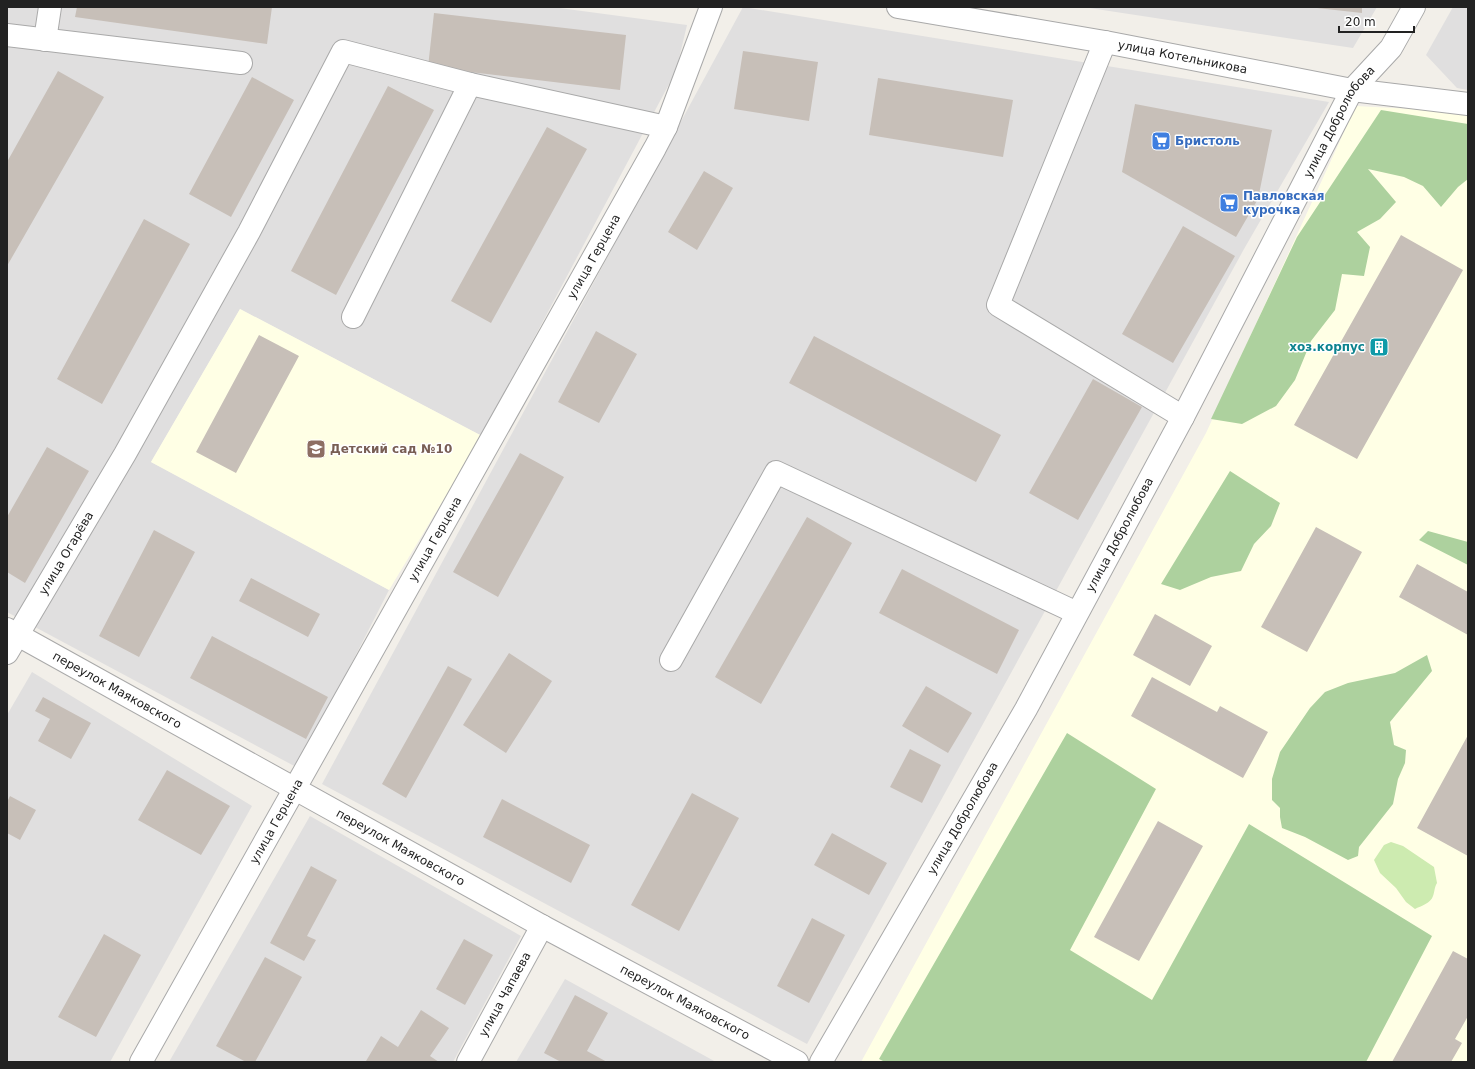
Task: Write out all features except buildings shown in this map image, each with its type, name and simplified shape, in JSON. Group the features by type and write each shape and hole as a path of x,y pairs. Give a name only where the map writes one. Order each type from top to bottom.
{"street":[{"path":"45,40 50,7"},
{"name":"улица Герцена","path":"141,1062 666,127 711,7"},
{"name":"улица Котельникова","path":"898,7 1105,42 1352,90 1468,104"},
{"name":"улица Добролюбова","path":"821,1062 1026,708 1183,417 1352,90 1391,48 1414,7"},
{"path":"7,35 241,64"},
{"path":"1105,42 998,305 1183,417"},
{"name":"улица Огарёва","path":"7,654 12,632 125,454 249,232 343,51 470,84"},
{"path":"353,317 470,84 666,127"},
{"path":"671,660 776,472 1077,612"},
{"name":"переулок Маяковского","path":"12,632 542,926 797,1062"},
{"name":"улица Чапаева","path":"468,1062 542,926"}],"shaded area":[{"path":"7,7 552,7 687,25 676,71 482,436 240,309 151,462 389,590 298,768 7,612"},
{"path":"743,7 1329,102 1244,249 807,1044 322,784"},
{"path":"1083,7 1377,7 1353,48"},
{"path":"1453,7 1468,7 1468,90 1457,88 1426,55"},
{"path":"1356,106 1468,112 1468,1062 861,1062 1206,433"},
{"name":"Детский сад №10","path":"240,309 482,436 389,590 151,462"},
{"path":"32,672 252,806 110,1062 7,1062 7,715"},
{"path":"310,816 521,936 453,1062 169,1062"},
{"path":"565,979 716,1062 516,1062"}],"green space":[{"path":"1381,110 1468,124 1468,179 1458,187 1441,207 1423,186 1404,177 1368,169 1396,202 1380,219 1357,232 1370,247 1364,276 1342,274 1335,310 1311,341 1295,380 1276,406 1242,424 1211,419 1297,237"},
{"path":"1230,471 1280,503 1271,526 1254,544 1241,571 1211,577 1180,590 1161,584"},
{"path":"1428,531 1468,542 1468,565 1419,540"},
{"path":"1427,655 1432,671 1390,722 1394,745 1406,750 1405,763 1398,779 1393,804 1359,847 1358,856 1348,860 1305,837 1282,828 1280,808 1272,800 1272,779 1280,752 1310,708 1325,692 1348,683 1395,673"},
{"path":"1067,733 1156,789 1070,950 1152,1000 1249,824 1432,936 1366,1062 885,1062 879,1059"},
{"path":"1391,842 1403,846 1434,867 1437,883 1432,898 1426,904 1415,909 1406,902 1396,888 1380,873 1374,860 1384,845"}],"place":[{"name":"Бристоль","path":"1161,141"},
{"name":"Павловская курочка","path":"1229,203"},
{"name":"хоз.корпус","path":"1379,347"},
{"name":"Детский сад №10","path":"316,449"}]}
